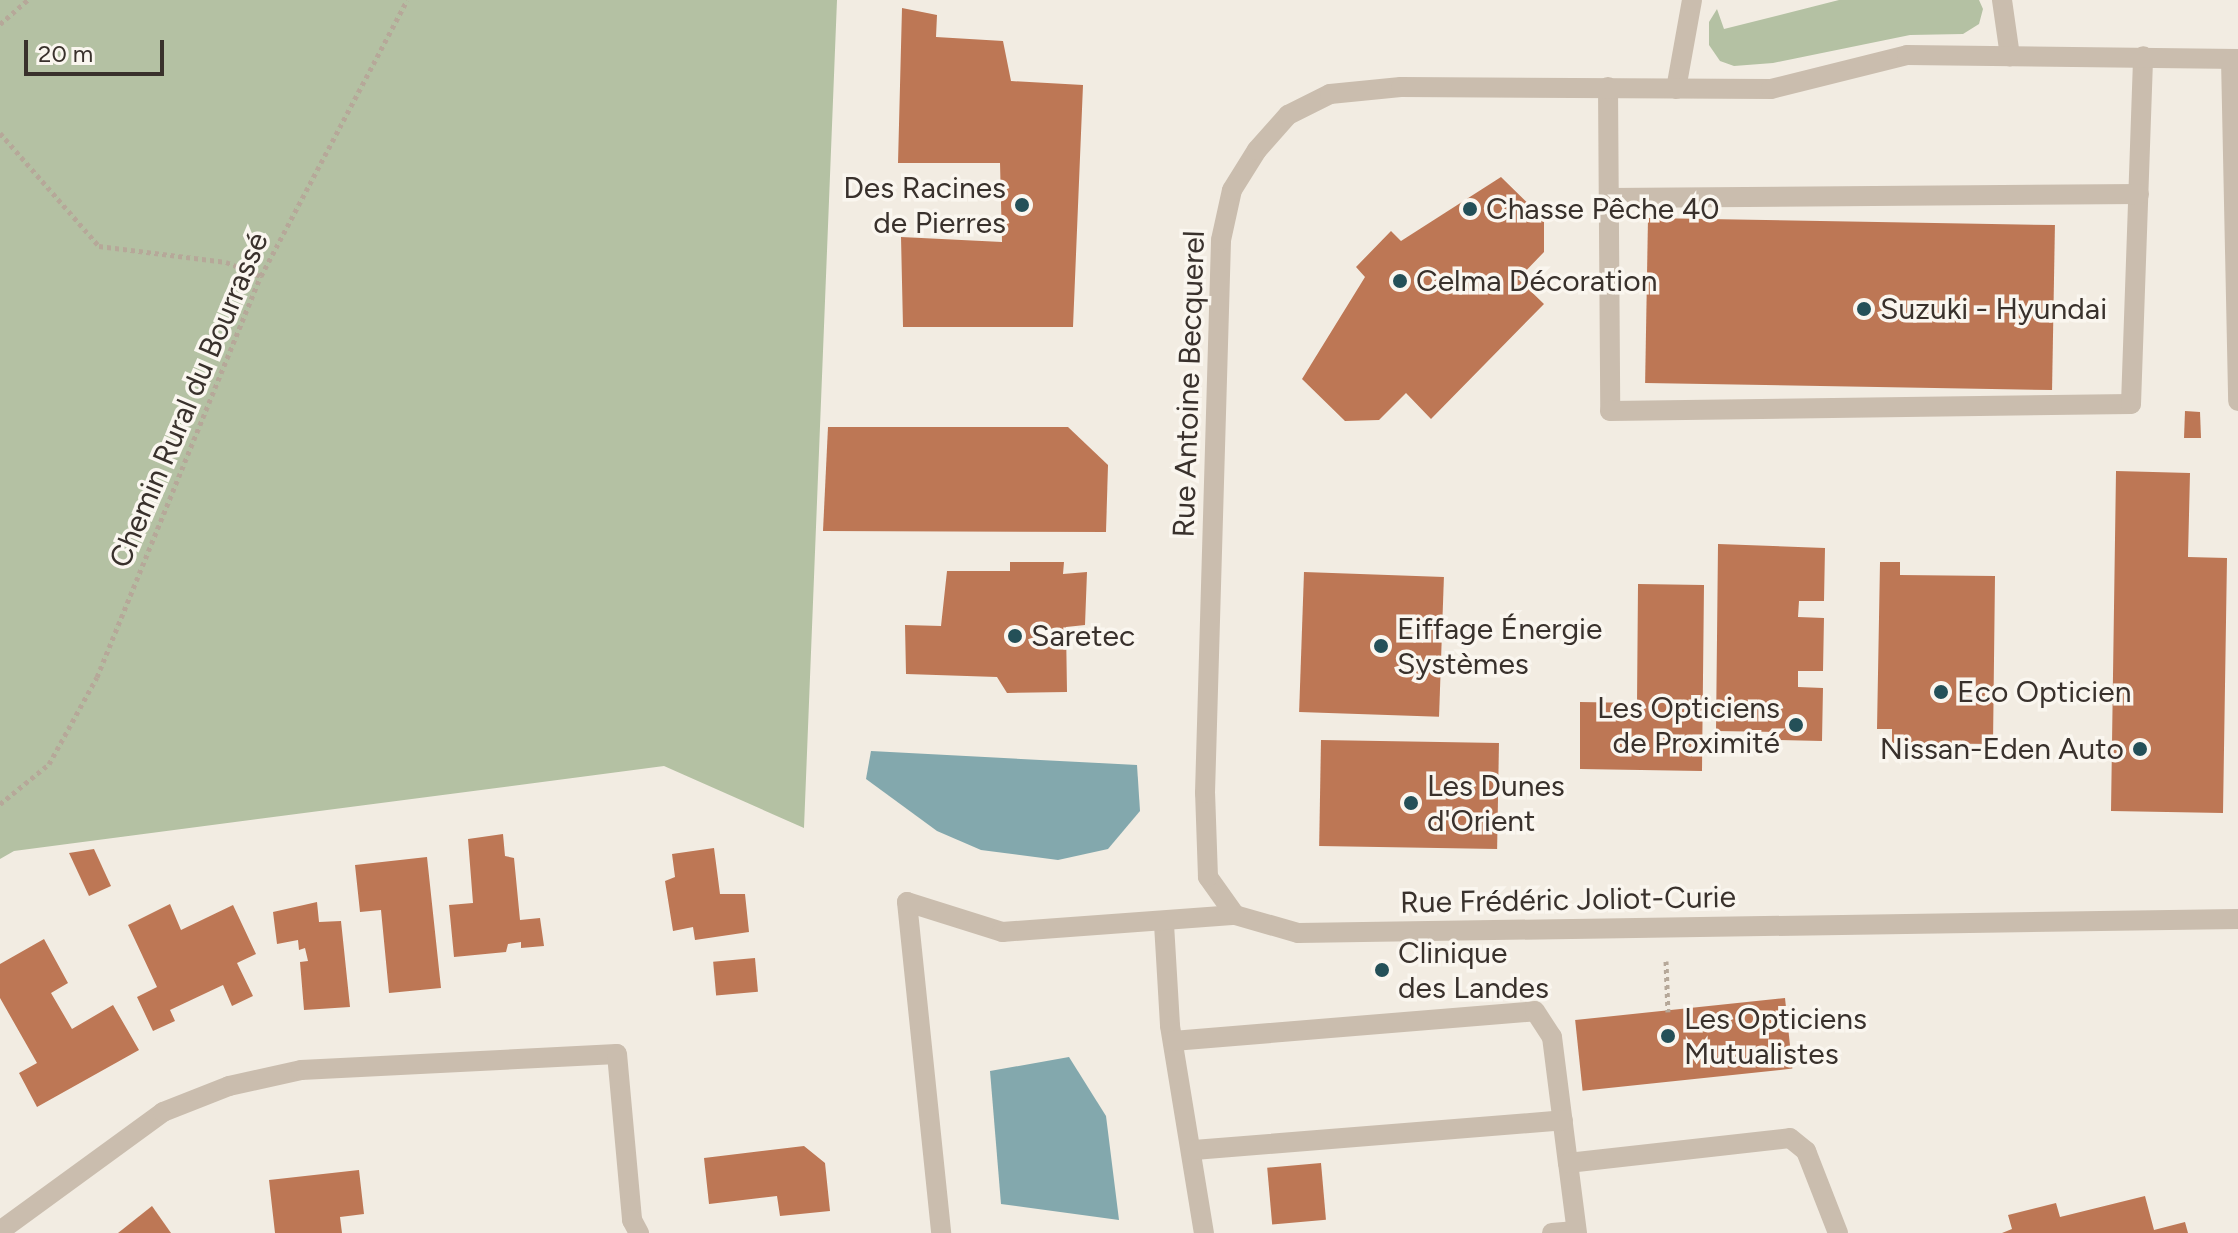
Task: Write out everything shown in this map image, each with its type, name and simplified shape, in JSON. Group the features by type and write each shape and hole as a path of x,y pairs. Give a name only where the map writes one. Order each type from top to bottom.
{"street":[{"path":"1676,89 1692,0"},
{"path":"2002,0 2010,56"},
{"name":"Rue Antoine Becquerel","path":"1235,915 1208,877 1205,793 1221,240 1232,190 1257,150 1288,115 1330,94 1401,87 1771,89 1907,55 2234,59"},
{"path":"1608,87 1610,411 2131,404 2143,56"},
{"path":"2234,59 2238,401"},
{"path":"1609,198 2139,194"},
{"name":"Rue Frédéric Joliot-Curie","path":"941,1233 907,902 1002,932 1164,924 1235,915 1298,933 2238,919"},
{"path":"1164,924 1173,1041 1194,1150 1204,1233"},
{"path":"1173,1041 1525,1008 1543,1018 1552,1037 1563,1120 1576,1232 1552,1233"},
{"path":"0,1231 163,1112 229,1086 301,1070 617,1054 632,1220 639,1233"},
{"path":"1194,1150 1563,1120"},
{"path":"1568,1163 1790,1138 1806,1151 1838,1233"}],"path":[{"path":"0,24 28,0"},
{"name":"Chemin Rural du Bourrassé","path":"0,804 49,764 97,677 261,276 407,0"},
{"path":"0,133 99,246 226,262 261,276"},
{"path":"1666,955 1668,1012"}],"green space":[{"path":"0,0 837,0 804,828 664,766 14,851 0,859"},
{"path":"1839,0 1979,0 1983,9 1979,24 1963,34 1910,35 1773,63 1734,66 1720,61 1709,45 1709,22 1717,9 1724,29"}],"water":[{"path":"871,751 1137,765 1140,811 1108,849 1058,860 981,850 937,831 866,779"},
{"path":"1069,1057 1106,1116 1119,1220 1001,1204 990,1071"}],"building":[{"path":"902,8 937,15 936,37 1003,41 1011,81 1083,85 1073,327 903,327 901,237 1002,242 1000,163 898,163"},
{"path":"1501,177 1544,219 1544,252 1518,279 1544,304 1431,419 1406,393 1379,420 1345,421 1302,379 1365,277 1356,267 1391,231 1401,241"},
{"path":"1648,218 2055,225 2052,390 1645,383"},
{"path":"2185,411 2200,412 2201,438 2184,438"},
{"path":"828,427 1068,427 1108,465 1106,532 823,531"},
{"path":"2116,471 2190,473 2188,557 2227,558 2223,813 2111,811"},
{"path":"1718,544 1825,548 1824,601 1799,601 1798,617 1824,618 1823,671 1798,671 1798,687 1823,688 1822,741 1779,740 1779,732 1716,731"},
{"path":"1010,562 1064,562 1063,574 1087,572 1085,625 1066,627 1067,692 1007,693 997,677 906,674 905,625 941,626 947,571 1010,571"},
{"path":"1880,562 1900,562 1900,575 1995,576 1993,744 1892,743 1892,729 1877,729"},
{"path":"1304,572 1444,577 1439,717 1299,712"},
{"path":"1638,584 1704,585 1702,771 1580,769 1580,702 1637,703"},
{"path":"1321,740 1499,743 1497,849 1319,846"},
{"path":"503,834 505,856 514,858 520,920 540,918 544,946 521,948 521,942 508,944 506,952 454,957 449,905 473,903 468,839"},
{"path":"714,848 720,894 745,894 749,932 695,940 693,927 673,931 665,881 675,877 672,854"},
{"path":"94,849 111,886 89,896 69,853"},
{"path":"427,857 441,988 389,993 381,910 360,912 355,865"},
{"path":"317,902 319,922 341,921 350,1007 304,1010 300,962 308,961 305,948 299,950 298,940 277,944 273,912"},
{"path":"170,904 181,930 233,905 256,954 237,963 253,996 232,1006 223,985 170,1010 175,1021 153,1031 137,997 157,987 128,925"},
{"path":"44,939 68,983 51,993 72,1029 113,1005 139,1050 37,1107 19,1073 37,1063 0,998 0,964"},
{"path":"755,958 758,992 716,996 713,962"},
{"path":"1785,998 1792,1069 1583,1091 1575,1020"},
{"path":"804,1146 825,1163 830,1211 780,1216 777,1196 709,1204 704,1158"},
{"path":"1321,1163 1326,1220 1272,1224 1267,1168"},
{"path":"359,1170 364,1214 340,1217 342,1233 275,1233 269,1180"},
{"path":"2145,1196 2154,1230 2185,1222 2188,1233 2002,1233 2012,1229 2008,1215 2056,1203 2060,1217"},
{"path":"152,1206 171,1233 118,1233"}],"place":[{"name":"Des Racines de Pierres","path":"1022,205"},
{"name":"Chasse Pêche 40","path":"1470,209"},
{"name":"Celma Décoration","path":"1400,281"},
{"name":"Suzuki - Hyundai","path":"1864,309"},
{"name":"Saretec","path":"1015,636"},
{"name":"Eiffage Énergie Systèmes","path":"1381,646"},
{"name":"Eco Opticien","path":"1941,692"},
{"name":"Les Opticiens de Proximité","path":"1796,725"},
{"name":"Nissan-Eden Auto","path":"2140,749"},
{"name":"Les Dunes d'Orient","path":"1411,803"},
{"name":"Clinique des Landes","path":"1382,970"},
{"name":"Les Opticiens Mutualistes","path":"1668,1036"}]}
